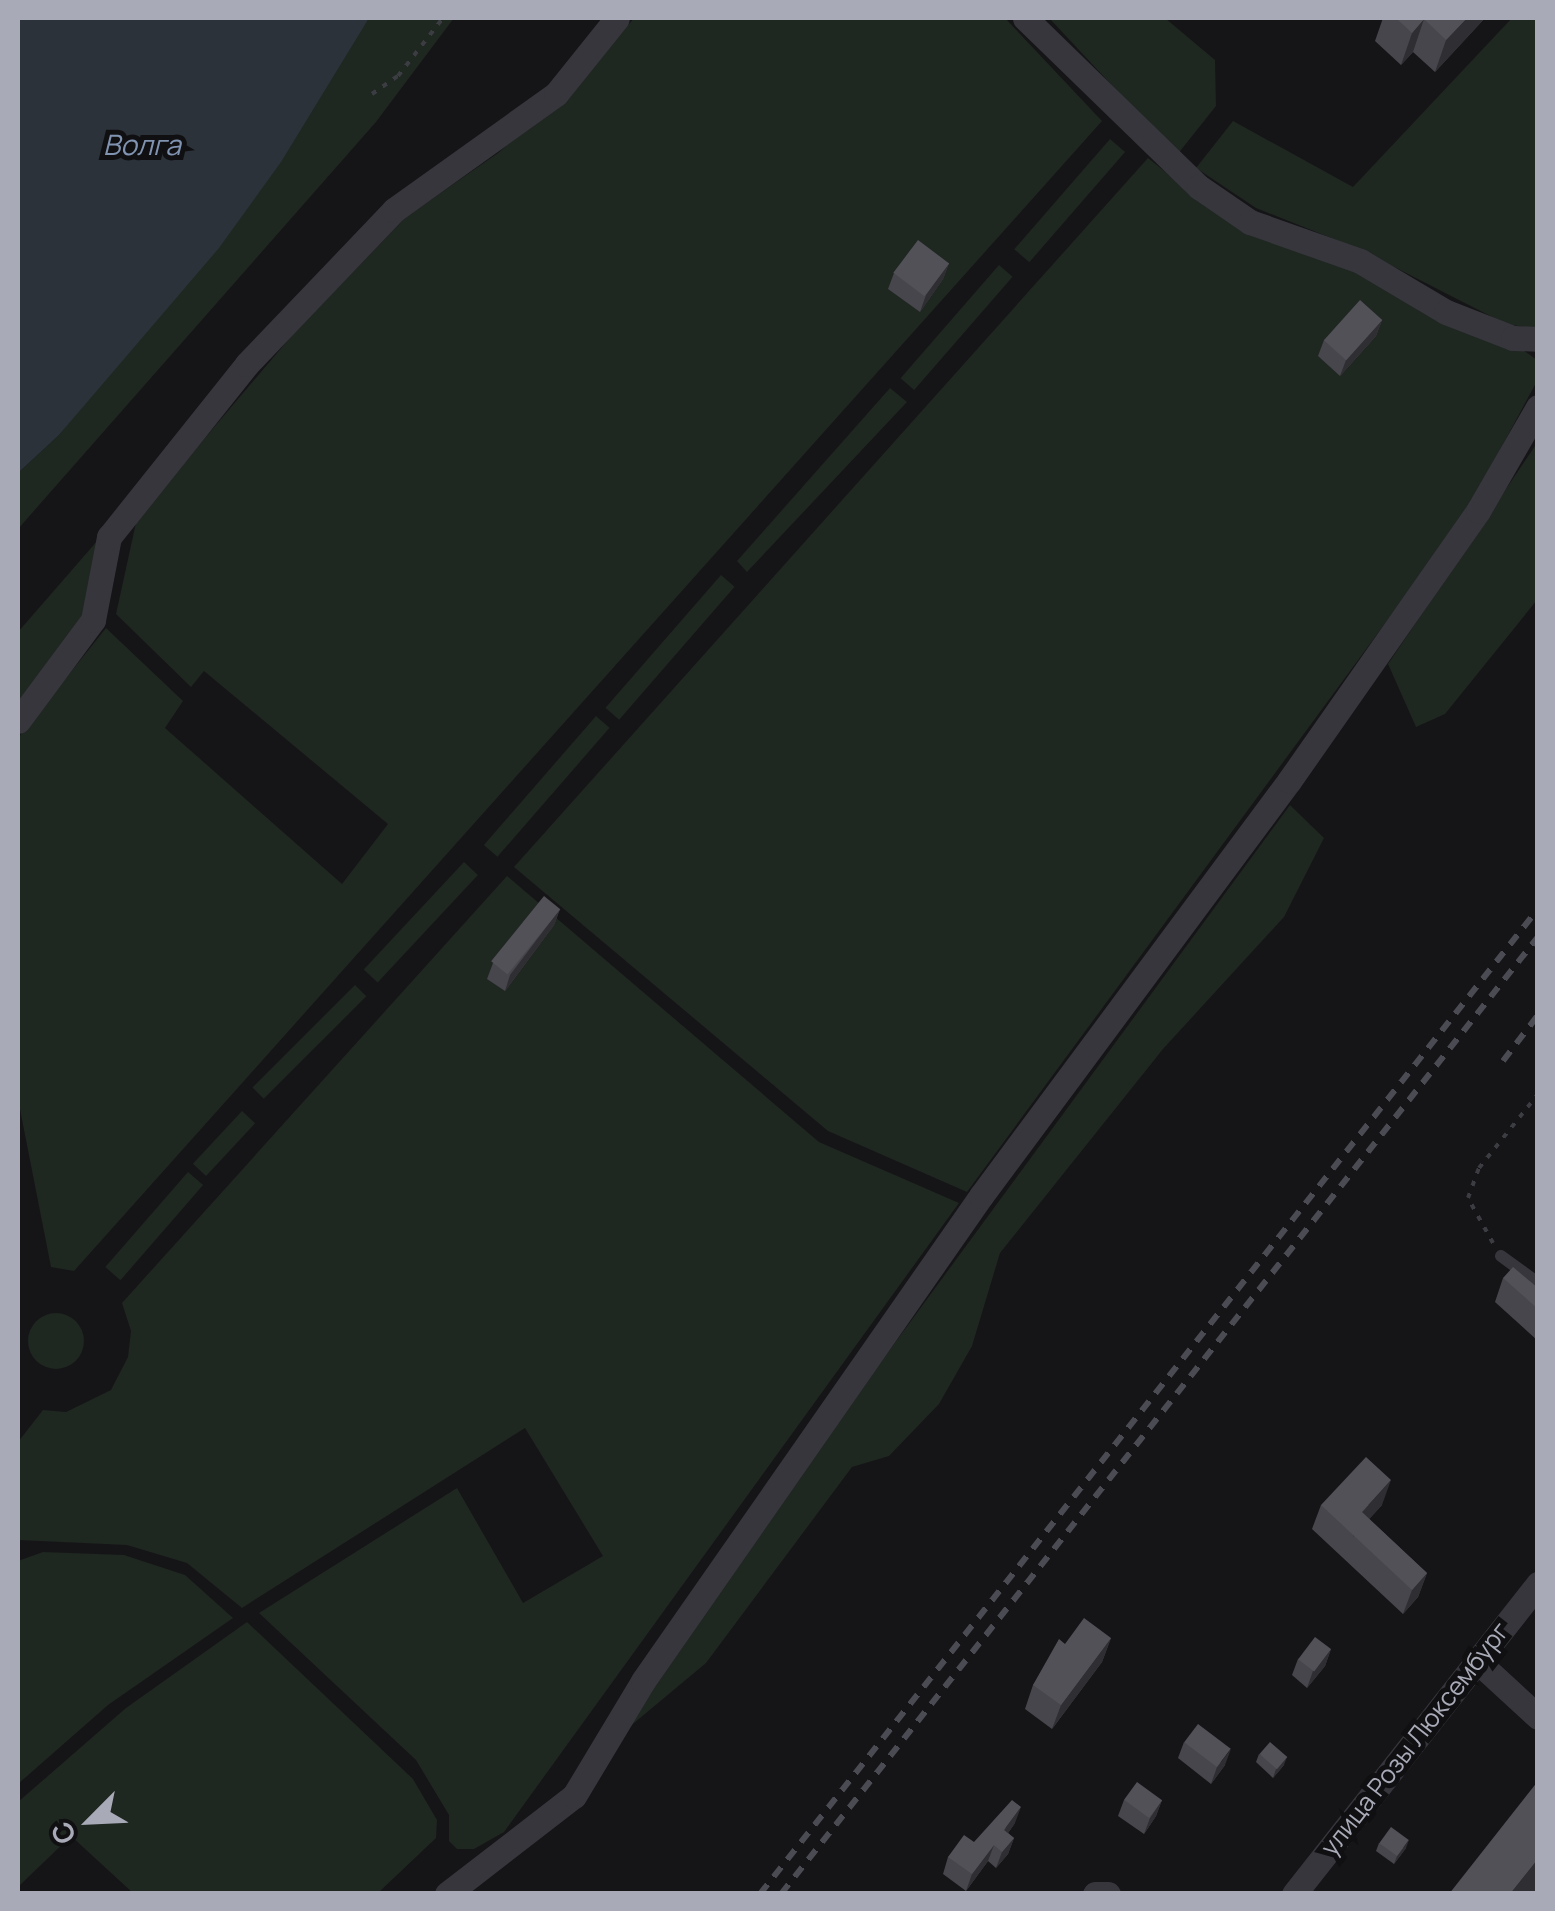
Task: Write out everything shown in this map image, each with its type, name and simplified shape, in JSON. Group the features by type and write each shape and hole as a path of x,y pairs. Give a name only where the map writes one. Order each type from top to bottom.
{"street":[{"path":"18,721 93,620 109,538 247,364 394,210 556,94 617,18"},
{"path":"1025,18 1198,187 1250,222 1360,262 1446,312 1513,338 1538,338"},
{"path":"447,1894 574,1796 643,1681 981,1196 1289,781 1478,511 1538,407"},
{"name":"улица Розы Люксембург","path":"1294,1894 1538,1584"},
{"path":"1476,1660 1538,1717"},
{"path":"1095,1894 1108,1894"}],"lane":[{"path":"1500,1256 1538,1283"}],"path":[{"path":"372,94 398,76 443,18"},
{"path":"1500,1256 1468,1198 1479,1168 1538,1094"}],"shaded area":[{"path":"369,18 454,18 376,122 18,529 18,473 59,435 129,350"},
{"path":"634,18 1005,18 1102,121 74,1271 51,1267 18,1099 18,738 106,628 183,701 165,728 342,884 388,824 204,671 191,687 116,614 137,518 294,333 406,217 498,153 582,80"},
{"path":"1165,18 1215,60 1216,106 1177,155 1050,19"},
{"path":"1512,18 1537,18 1537,329 1506,324 1361,250 1256,208 1196,168 1233,121 1353,187"},
{"path":"1110,139 1125,152 1029,262 1014,249"},
{"path":"1148,158 1197,197 1365,272 1469,333 1526,352 1537,360 1537,381 1467,512 967,1192 828,1131 514,867"},
{"path":"999,265 1013,277 914,390 901,378"},
{"path":"890,388 907,402 747,572 737,561"},
{"path":"1537,443 1537,600 1445,714 1416,727 1388,664"},
{"path":"98,540 84,616 18,703 18,632"},
{"path":"721,575 735,587 619,720 606,708"},
{"path":"596,716 610,728 497,857 484,845"},
{"path":"1290,805 1324,838 1284,917 1163,1049 1000,1253 972,1346 939,1404 889,1456 852,1467 706,1663 622,1733 847,1408"},
{"path":"464,862 478,875 378,982 364,970"},
{"path":"507,876 819,1142 959,1203 504,1832 474,1849 457,1849 449,1841 449,1815 416,1760 259,1613 457,1488 523,1603 603,1556 525,1428 242,1608 187,1563 127,1545 18,1540 18,1442 43,1410 66,1412 111,1390 128,1357 131,1331 122,1303"},
{"path":"355,985 366,996 264,1099 252,1088"},
{"path":"242,1111 255,1123 206,1176 193,1164"},
{"path":"188,1172 203,1185 120,1280 105,1267"},
{"path":"56,1313 76,1321 84,1341 76,1361 56,1369 36,1361 28,1341 36,1321"},
{"path":"43,1552 124,1555 185,1575 233,1618 108,1705 18,1784 18,1561"},
{"path":"247,1622 413,1779 437,1820 436,1838 378,1893 133,1893 71,1836 18,1887 18,1802 126,1708"}],"water":[{"name":"Волга","path":"18,18 369,18 281,162 219,248 59,435 18,473"}],"building":[{"path":"1396,18 1467,18 1446,40 1424,19 1412,33"},
{"path":"918,240 949,263 924,296 893,273"},
{"path":"1360,300 1382,320 1346,360 1324,340"},
{"path":"544,896 560,909 507,974 491,961"},
{"path":"1513,1267 1538,1288 1538,1309 1503,1278"},
{"path":"1366,1457 1391,1480 1362,1512 1427,1573 1412,1590 1321,1505"},
{"path":"1084,1618 1111,1638 1061,1705 1033,1685 1059,1639 1065,1644"},
{"path":"1315,1637 1331,1649 1314,1671 1298,1659"},
{"path":"1198,1724 1231,1749 1217,1767 1184,1742"},
{"path":"1270,1742 1287,1757 1277,1769 1260,1754"},
{"path":"1538,1781 1538,1859 1510,1894 1449,1894"},
{"path":"1137,1782 1162,1800 1149,1818 1124,1800"},
{"path":"1012,1800 1021,1807 1004,1830 1014,1838 1002,1852 994,1845 972,1874 948,1857 964,1835 974,1842"},
{"path":"1391,1827 1409,1840 1397,1856 1379,1843"}],"railway":[{"path":"760,1894 1538,909"},
{"path":"781,1894 1538,937"},
{"path":"1503,1061 1538,1015"}]}
